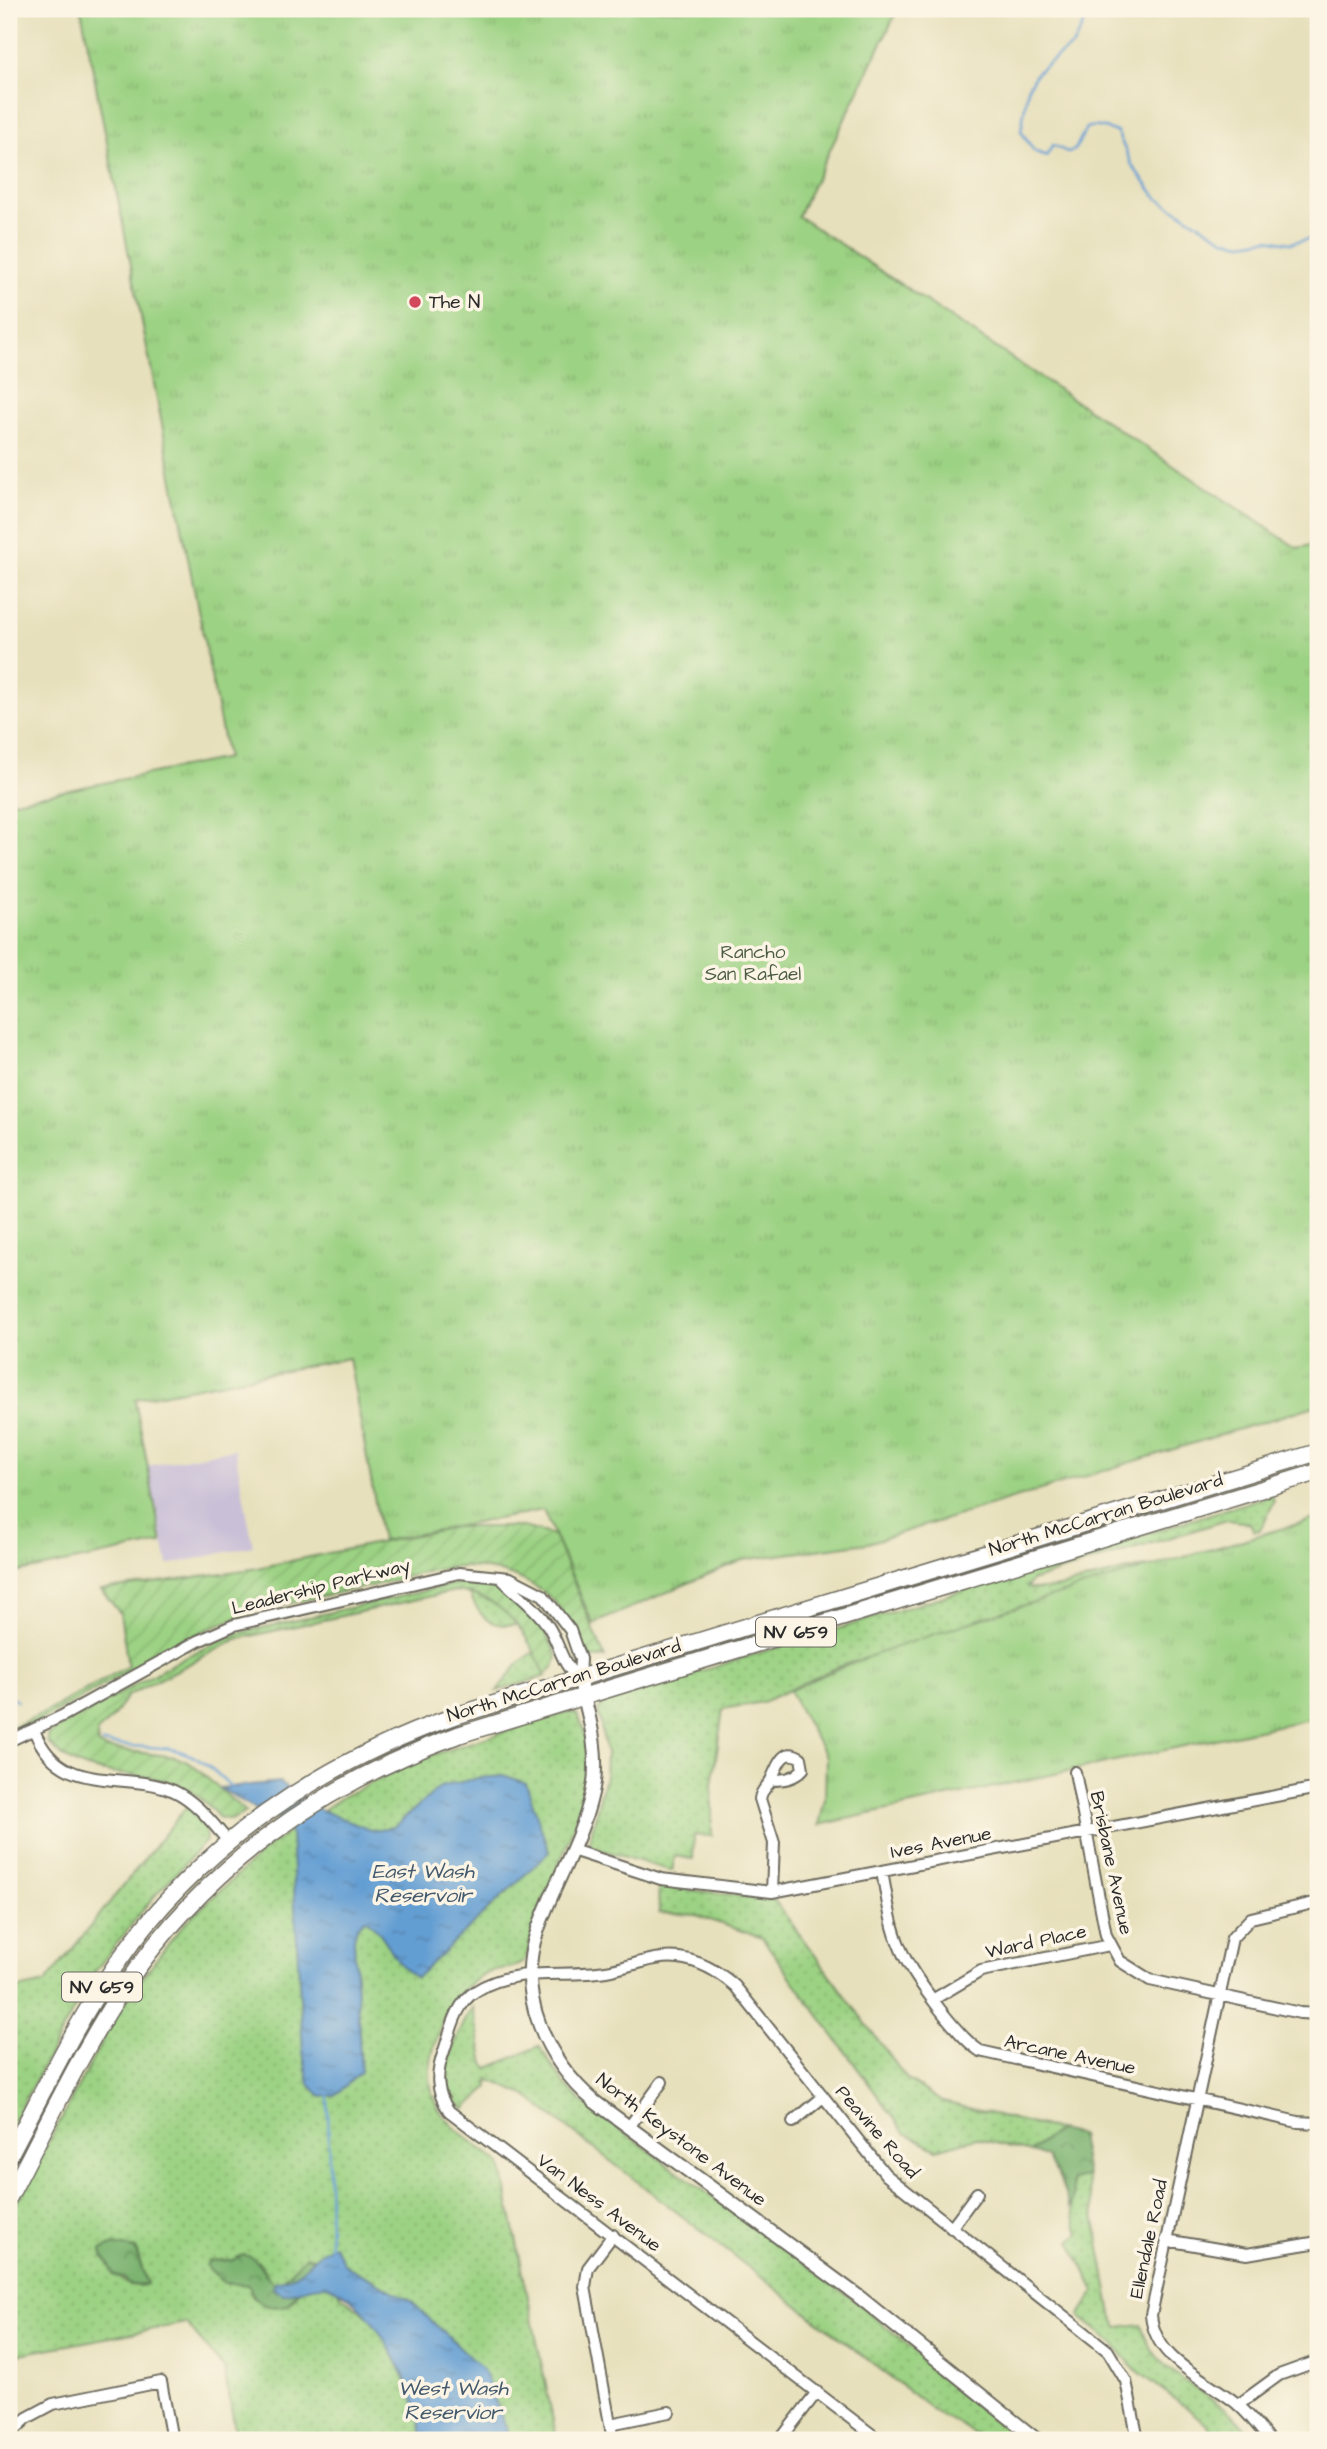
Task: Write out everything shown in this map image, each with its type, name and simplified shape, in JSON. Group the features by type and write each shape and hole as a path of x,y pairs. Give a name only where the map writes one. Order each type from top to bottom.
{"main road":[{"name":"North McCarran Boulevard","path":"9,2156 78,2025 117,1963 169,1899 256,1820 343,1764 393,1740 458,1715 1318,1452"},
{"name":"North McCarran Boulevard","path":"9,2197 94,2037 124,1986 158,1941 218,1876 313,1803 387,1763 458,1735 1318,1472"},
{"path":"1116,1514 1122,1532"},
{"path":"241,1856 242,1840 256,1820"},
{"path":"218,1876 230,1850 229,1842"}],"street":[{"name":"Leadership Parkway","path":"9,1741 198,1641 234,1625 442,1576 473,1573 510,1578 532,1588 559,1611 570,1629 580,1659 579,1678"},
{"path":"500,1578 540,1615 555,1638 565,1664 579,1678"},
{"name":"North Keystone Avenue","path":"579,1678 594,1745 595,1776 587,1813 537,1932 530,1976 538,2022 558,2063 583,2092 858,2296 1037,2440"},
{"path":"34,1730 52,1759 72,1773 96,1779 159,1786 183,1796 195,1804 229,1842"},
{"name":"Brisbane Avenue","path":"1075,1772 1110,1945 1120,1961 1138,1975 1218,1995 1318,2014"},
{"path":"771,1780 761,1791 760,1799 774,1843 772,1892"},
{"name":"Ives Avenue","path":"572,1850 669,1881 772,1892 1318,1788"},
{"name":"Arcane Avenue","path":"882,1872 900,1948 962,2037 990,2055 1196,2100 1318,2123"},
{"name":"Ellendale Road","path":"1269,2440 1238,2405 1172,2358 1157,2343 1151,2315 1230,1945 1244,1923 1260,1914 1318,1902"},
{"name":"Ward Place","path":"934,1999 981,1970 1110,1945"},
{"name":"Peavine Road","path":"530,1976 604,1971 669,1957 704,1965 735,1986 886,2175 1108,2351 1126,2381 1138,2440"},
{"name":"Van Ness Avenue","path":"530,1976 489,1983 464,2000 441,2059 437,2082 439,2094 458,2118 879,2440"},
{"path":"629,2127 662,2082"},
{"path":"793,2122 823,2097"},
{"path":"951,2228 977,2193"},
{"path":"613,2235 588,2269 585,2287 613,2440"},
{"path":"1166,2241 1247,2253 1318,2242"},
{"path":"1238,2405 1279,2375 1318,2361"},
{"path":"9,2435 27,2417 53,2404 161,2382 172,2440"},
{"path":"780,2440 817,2392"},
{"path":"610,2424 669,2412"}],"shaded area":[{"path":"235,1449 253,1546 168,1565 148,1466"}],"green space":[{"name":"Rancho San Rafael","path":"81,9 898,9 798,216 1297,548 1318,544 1318,1405 868,1543 742,1560 593,1624 543,1510 382,1541 349,1358 135,1399 162,1543 9,1574 9,802 227,758"},
{"path":"1272,1495 1274,1502 1260,1530 1254,1531 1250,1523 1227,1520 1031,1581 1027,1587 1051,1588 1152,1567 838,1667 763,1702 723,1709 712,1785 712,1836 694,1835 693,1859 675,1856 672,1871 595,1848 589,1843 605,1777 606,1752 598,1711 604,1701"},
{"path":"1318,1518 1318,1717 819,1825 825,1799 826,1757 789,1691 860,1660 983,1618"},
{"path":"454,1527 523,1527 554,1535 605,1657 595,1658 587,1654 574,1638 560,1608 545,1593 525,1581 490,1570 455,1567 273,1607 215,1626 9,1734 9,1728 44,1713 128,1666 120,1613 101,1590 252,1569"},
{"path":"467,1581 498,1590 534,1616 551,1642 557,1657 554,1667 545,1674 530,1644 512,1619 500,1608 472,1594 455,1591 237,1639 127,1696 114,1716 97,1732 98,1744 104,1748 176,1757 190,1763 246,1812 231,1820 218,1817 197,1796 176,1784 89,1768 68,1759 48,1743 48,1734 183,1658 236,1634"},
{"path":"469,1592 499,1605 518,1624 492,1623 481,1614"},
{"path":"535,1651 546,1676 497,1691 518,1664"},
{"path":"567,1712 577,1714 586,1737 584,1789 577,1816 537,1916 525,1959 516,1966 482,1976 455,1998 437,2037 431,2061 430,2081 441,2113 467,2138 501,2164 557,2440 237,2440 224,2369 186,2323 9,2356 9,2217 113,2021 147,1971 184,1924 271,1844 344,1796 426,1757","holes":["111,2245 136,2249 147,2284 131,2285 118,2277 101,2250","243,2255 259,2262 272,2283 285,2280 306,2256 322,2261 332,2269 323,2280 304,2286 288,2305 266,2305 253,2298 249,2285 225,2283 206,2266 209,2261 233,2260","343,2277 359,2283 398,2313 416,2341 438,2364 438,2371 426,2381 410,2381 410,2356 386,2330 342,2297 336,2287"]},
{"path":"187,1806 208,1827 205,1829 206,1841 151,1900 93,1974 9,2129 9,1991 45,1983"},
{"path":"658,1886 774,1900 907,2079 943,2102 1058,2130 1030,2152 976,2138 937,2149 905,2133 762,1938 696,1915 659,1913"},
{"path":"473,2007 484,2064 489,2068 539,2046 565,2085 585,2104 850,2297 1024,2440 982,2440 955,2421 941,2416 525,2095 488,2079 489,2087 465,2109 450,2092 447,2073 456,2042"},
{"path":"1058,2130 1080,2135 1087,2176 1072,2180 1073,2200 1070,2208 1059,2177 1046,2156 1030,2152"},
{"path":"1087,2176 1112,2314 1118,2327 1141,2324 1146,2339 1163,2363 1229,2411 1255,2440 1220,2440 1206,2423 1130,2365 1114,2343 1079,2316 1095,2291 1070,2241 1079,2233 1073,2212 1072,2180"},
{"path":"112,2245 135,2249 147,2284 132,2285 123,2278 114,2276 101,2250"},
{"path":"243,2255 255,2260 269,2278 278,2284 306,2256 322,2261 287,2305 273,2307 258,2301 249,2285 225,2283 206,2266 209,2261 233,2260"}],"water":[{"name":"East Wash Reservoir","path":"506,1776 526,1783 549,1852 416,1978 401,1965 373,1925 365,1919 357,1927 354,1939 361,2072 335,2095 322,2097 309,2084 303,2053 291,1834 278,1817 259,1811 220,1788 280,1782 321,1810 370,1830 394,1827 440,1787 478,1778"},
{"name":"West Wash Reservior","path":"334,2245 345,2265 411,2301 483,2370 511,2440 422,2440 420,2422 404,2377 392,2353 363,2311 347,2296 331,2287 313,2287 283,2294 273,2288 275,2282 295,2275"}],"waterway":[{"path":"1091,9 1073,45 1038,71 1028,87 1021,131 1034,151 1046,156 1053,145 1067,152 1075,150 1086,128 1090,127 1117,132 1133,167 1157,198 1224,239 1243,243 1268,239 1290,243 1318,237"},
{"path":"9,1581 12,1573"},
{"path":"9,1696 17,1701"},
{"path":"102,1743 172,1749 186,1753 214,1771 232,1788"},
{"path":"328,2096 330,2247"}],"place":[{"name":"The N","path":"415,302"}]}
